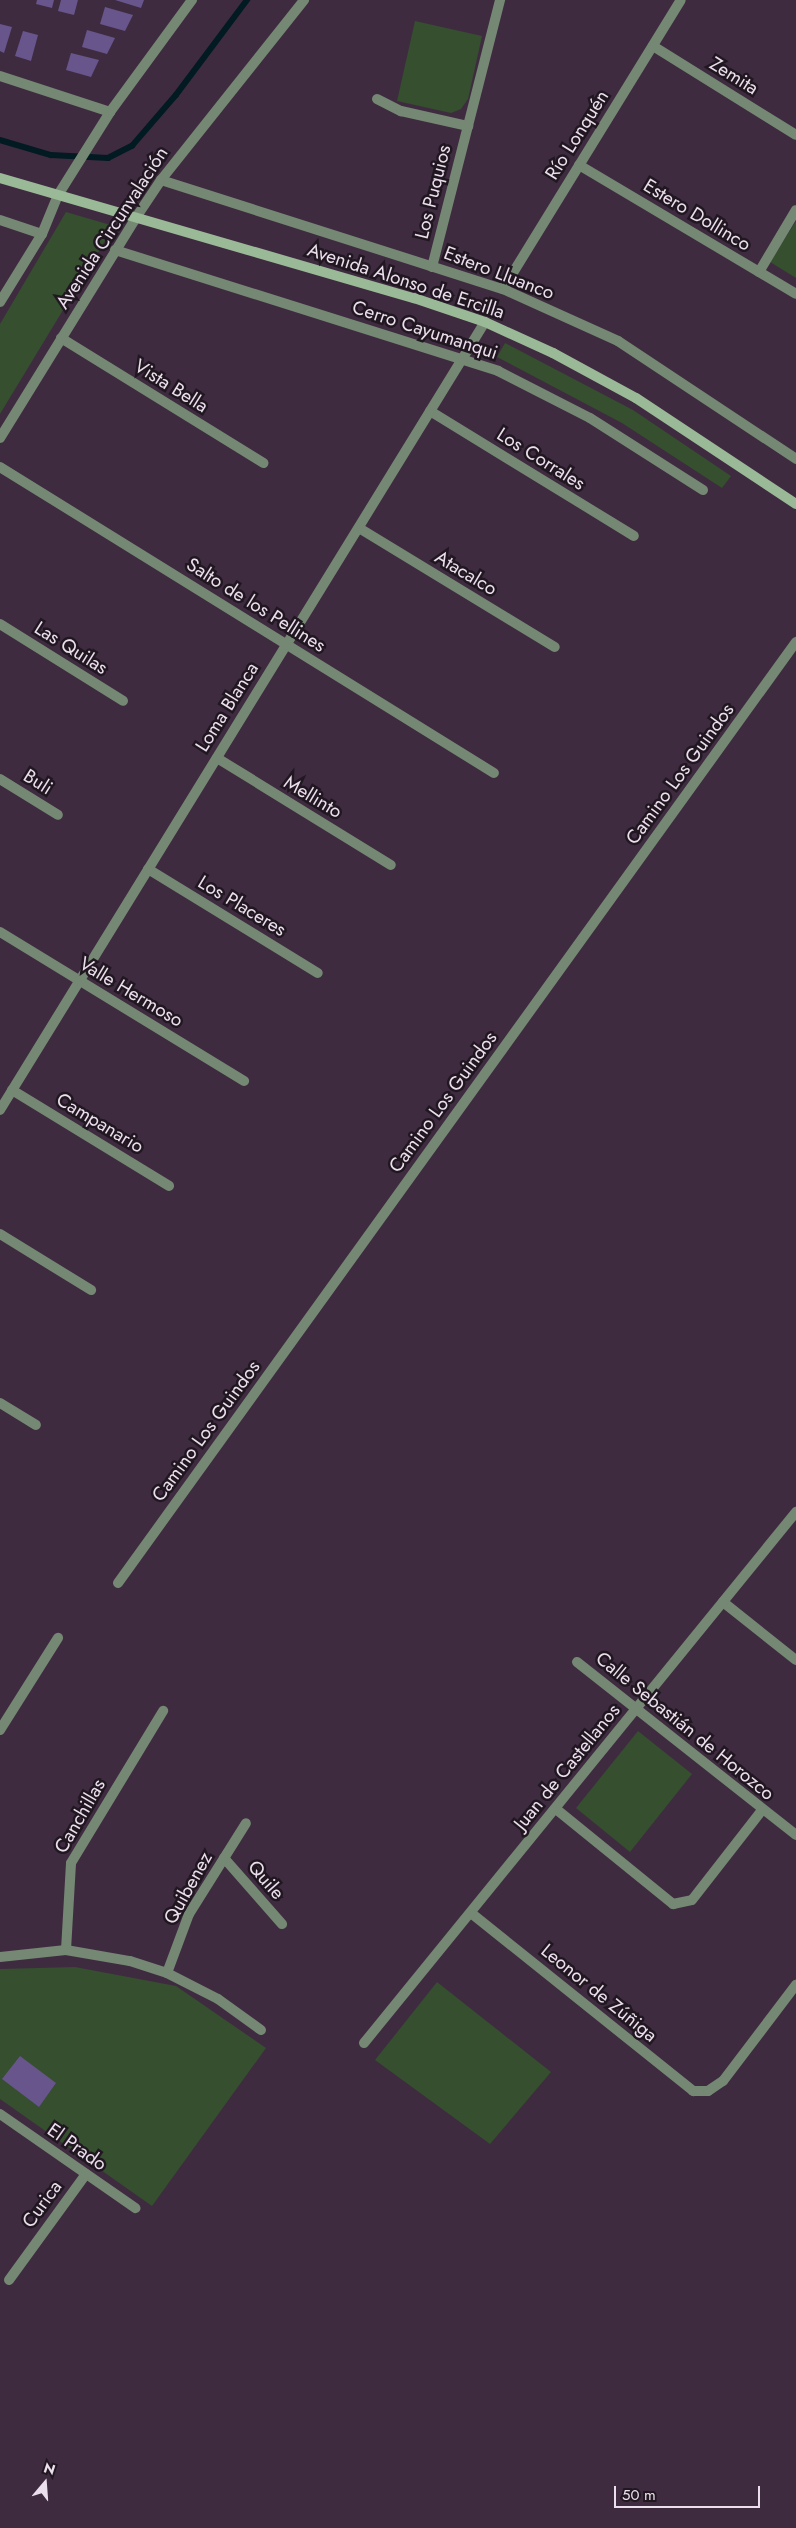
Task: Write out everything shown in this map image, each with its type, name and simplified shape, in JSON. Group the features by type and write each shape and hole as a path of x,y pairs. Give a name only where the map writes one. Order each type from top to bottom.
{"main road":[{"name":"Avenida Alonso de Ercilla","path":"0,178 134,219 414,298 485,322 553,352 636,398 796,504"}],"street":[{"path":"0,302 42,234 58,195 71,172 110,112 192,0"},
{"name":"Avenida Circunvalación","path":"0,438 134,219 161,180 304,0"},
{"name":"Los Puquios","path":"432,266 500,0"},
{"name":"Río Lonquén","path":"503,289 682,0"},
{"name":"Zemita","path":"653,46 796,135"},
{"path":"0,76 110,112"},
{"name":"Los Puquios","path":"377,99 401,112 468,126"},
{"name":"Estero Dollinco","path":"580,165 796,294"},
{"name":"Estero Lluanco","path":"161,180 503,289 618,341 796,459"},
{"path":"759,272 796,210"},
{"path":"0,220 42,234"},
{"name":"Cerro Cayumanqui","path":"115,250 463,358 562,401 703,490"},
{"name":"Loma Blanca","path":"0,1110 485,322"},
{"name":"Vista Bella","path":"61,338 262,463"},
{"name":"Los Corrales","path":"430,411 634,536"},
{"name":"Salto de los Pellines","path":"0,467 494,773"},
{"name":"Atacalco","path":"358,528 555,648"},
{"name":"Las Quilas","path":"0,624 123,701"},
{"name":"Camino Los Guindos","path":"118,1583 796,642"},
{"name":"Mellinto","path":"217,758 392,865"},
{"name":"Buli","path":"0,779 58,815"},
{"name":"Los Placeres","path":"148,869 318,973"},
{"name":"Valle Hermoso","path":"0,932 244,1081"},
{"name":"Campanario","path":"12,1090 169,1186"},
{"path":"0,1234 92,1290"},
{"path":"0,1403 36,1425"},
{"name":"Juan de Castellanos","path":"364,2043 796,1512"},
{"path":"723,1602 796,1660"},
{"path":"0,1730 58,1638"},
{"name":"Calle Sebastián de Horozco","path":"577,1662 635,1711 796,1835"},
{"name":"Canchillas","path":"66,1950 71,1862 164,1711"},
{"path":"556,1809 673,1904 692,1900 762,1810"},
{"name":"Quibenez","path":"167,1973 189,1914 246,1823"},
{"name":"Quile","path":"224,1858 282,1924"},
{"name":"Leonor de Zúñiga","path":"470,1913 693,2091 708,2091 723,2080 796,1985"},
{"path":"0,1957 66,1950 130,1961 167,1973 218,1999 261,2030"},
{"name":"El Prado","path":"0,2114 135,2208"},
{"name":"Curica","path":"9,2280 86,2174"}],"green space":[{"path":"415,21 482,36 468,99 461,109 451,113 397,101"},
{"path":"66,212 114,226 0,414 0,324"},
{"path":"796,221 796,278 770,262"},
{"path":"505,343 633,410 731,476 722,488 622,423 497,357"},
{"path":"638,1731 692,1774 630,1852 576,1808"},
{"path":"75,1967 176,1986 266,2048 152,2206 0,2099 0,1969"},
{"path":"437,1982 551,2072 490,2144 375,2060"}],"building":[{"path":"37,0 54,0 52,8 36,4"},
{"path":"61,0 78,0 74,15 58,11"},
{"path":"115,0 144,0 141,8"},
{"path":"105,7 133,15 125,31 100,24"},
{"path":"0,24 12,27 4,53 0,51"},
{"path":"87,30 115,38 107,54 82,47"},
{"path":"23,31 38,35 31,61 15,56"},
{"path":"71,53 99,60 91,77 66,70"},
{"path":"20,2056 56,2083 39,2107 2,2079"}],"waterway":[{"path":"0,140 51,155 108,158 132,146 176,95 247,0"}]}
